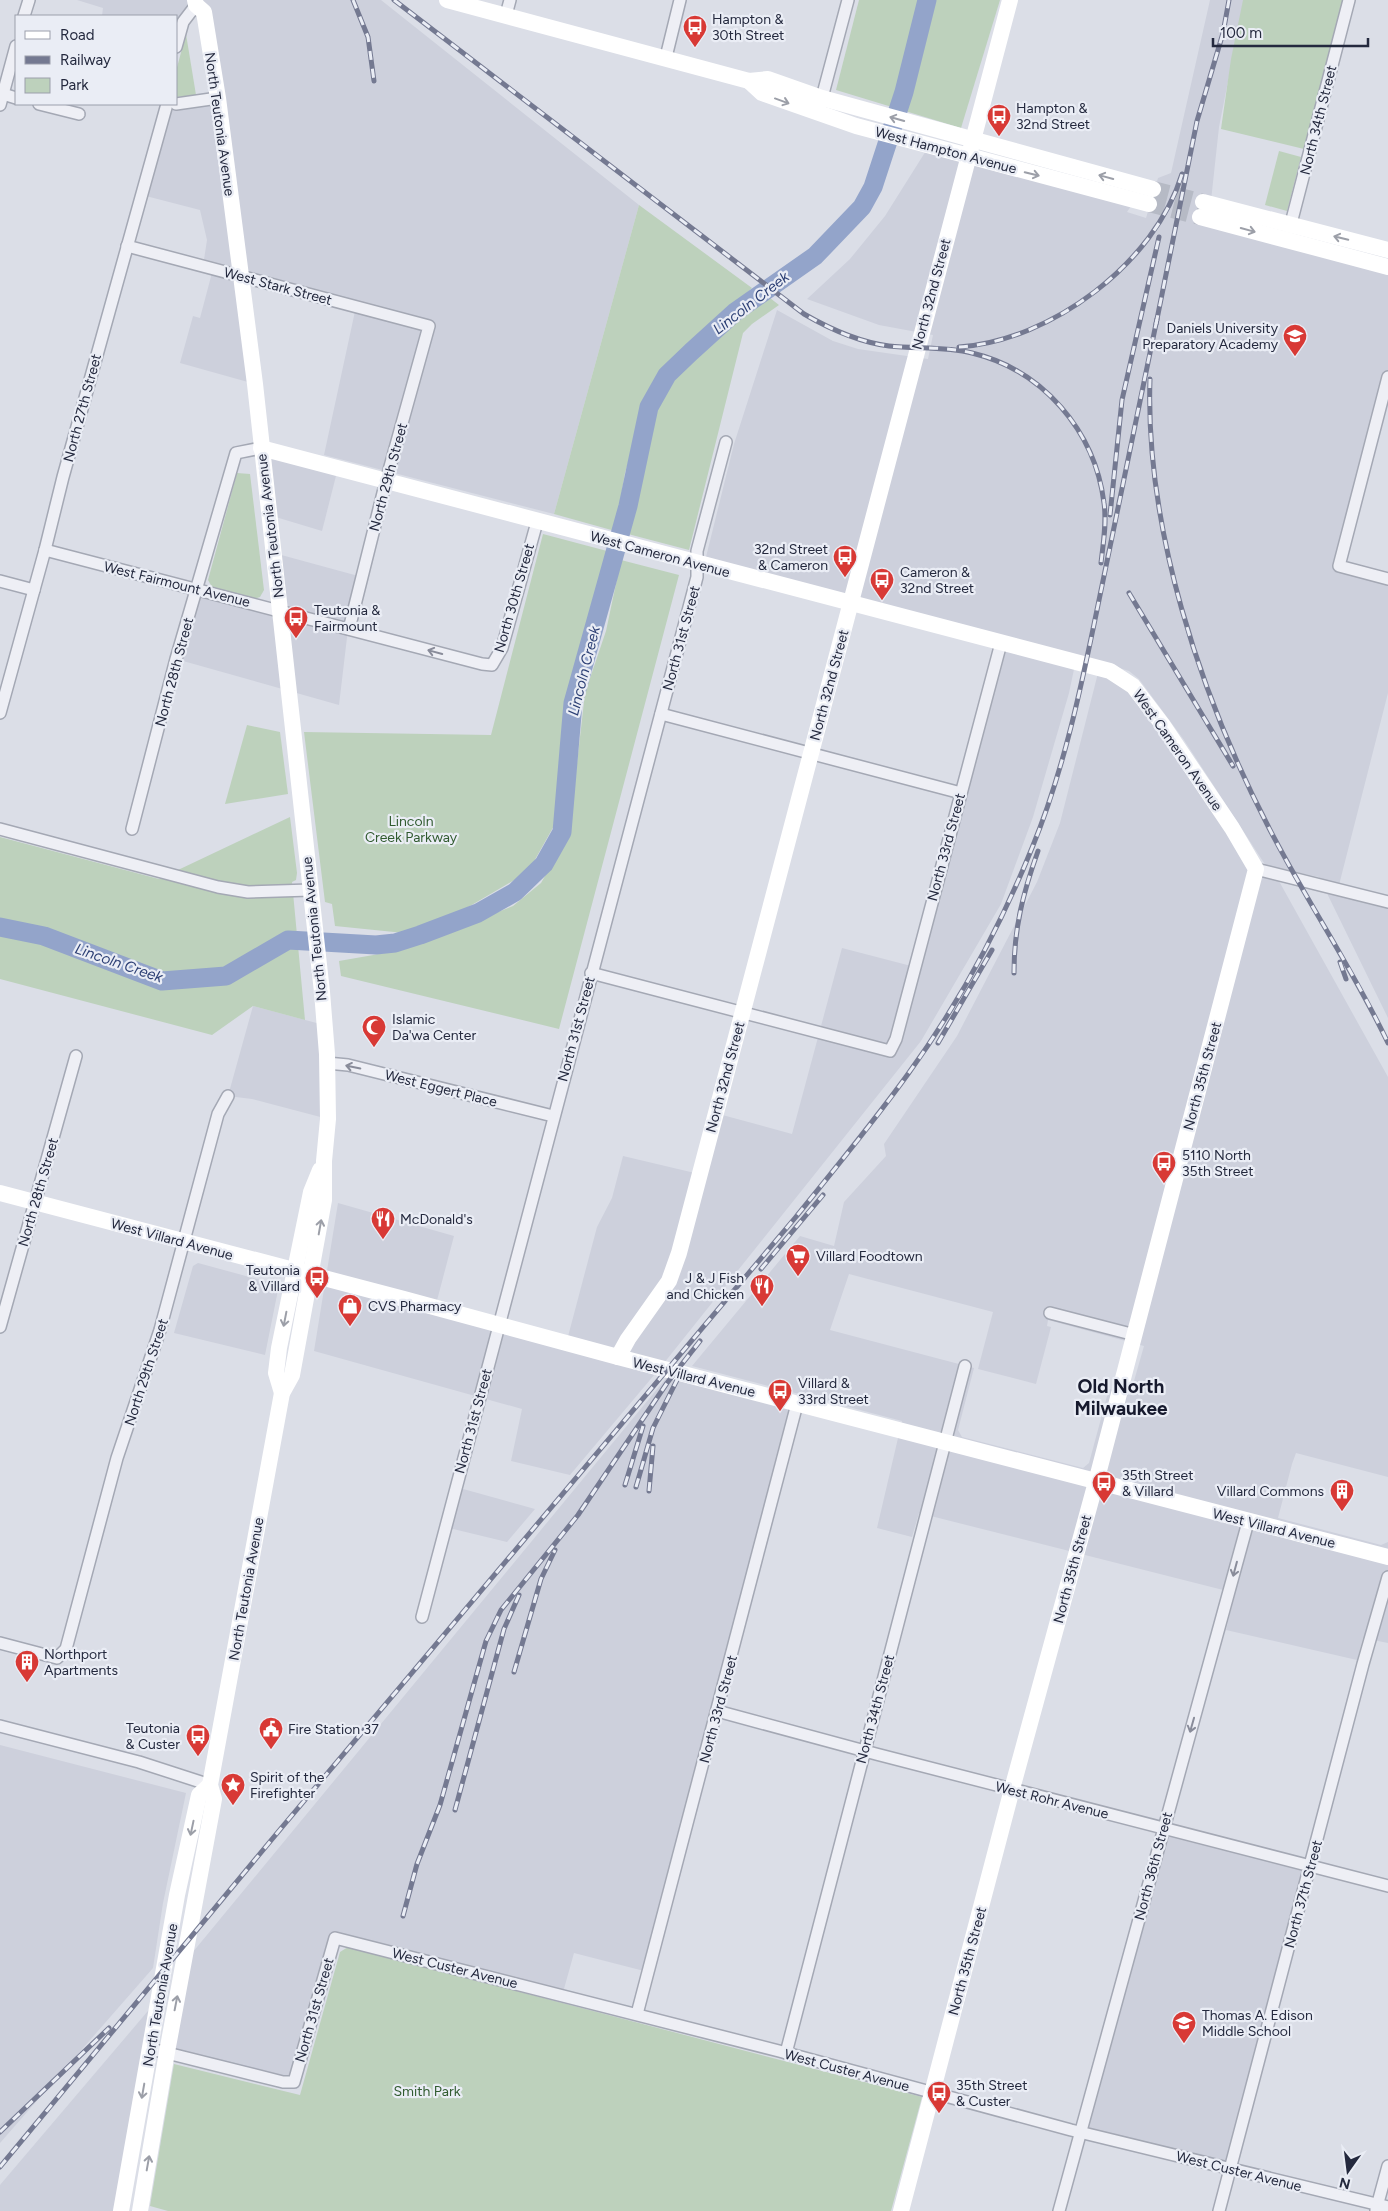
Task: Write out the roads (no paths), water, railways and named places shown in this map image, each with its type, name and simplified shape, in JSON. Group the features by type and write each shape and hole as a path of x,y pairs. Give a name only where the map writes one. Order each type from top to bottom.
{"street":[{"path":"24,15 29,0"},
{"name":"West Hampton Avenue","path":"447,0 508,8 749,81 768,79 822,98 972,141 1151,196 967,157 856,126 762,94 749,81"},
{"path":"666,57 680,0"},
{"path":"818,114 848,0"},
{"name":"North 32nd Street","path":"618,1358 628,1339 669,1281 676,1260 1010,0"},
{"name":"North 34th Street","path":"1289,233 1349,0"},
{"path":"178,40 183,22 201,4"},
{"name":"North Teutonia Avenue","path":"142,2210 177,1895 199,1794 210,1785 282,1393 292,1375 324,1200 324,1161 328,1119 327,1063 322,992 255,384 218,98 201,4"},
{"path":"15,50 2,100 15,98"},
{"name":"North 27th Street","path":"178,103 218,98"},
{"path":"43,105 79,114"},
{"name":"North 27th Street","path":"0,713 127,246 172,105"},
{"path":"1202,210 1289,233 1388,267"},
{"path":"1289,233 1388,250"},
{"name":"West Stark Street","path":"127,246 429,326"},
{"name":"North 29th Street","path":"349,629 386,481 429,326"},
{"path":"1388,377 1340,566 1388,579"},
{"name":"North 31st Street","path":"422,1617 697,577 697,551 726,442"},
{"name":"West Cameron Avenue","path":"261,448 1110,671 1133,686 1162,724 1232,828 1256,869"},
{"name":"North 28th Street","path":"132,829 196,589 236,454 261,448"},
{"name":"North 30th Street","path":"482,664 492,665 502,648 537,522"},
{"name":"West Fairmount Avenue","path":"45,550 482,664"},
{"path":"0,581 34,590"},
{"name":"North 33rd Street","path":"741,1014 890,1051 896,1039 1002,643"},
{"path":"661,714 961,793"},
{"path":"0,828 218,887 248,892 310,894"},
{"path":"1256,869 1388,902"},
{"name":"North 35th Street","path":"901,2211 1012,1789 1135,1335 1256,869"},
{"path":"591,973 741,1014"},
{"name":"North 28th Street","path":"0,1327 76,1056"},
{"name":"West Eggert Place","path":"327,1063 348,1065 553,1116"},
{"name":"North 29th Street","path":"0,1643 57,1658 66,1649 117,1458 153,1356 218,1114 228,1096"},
{"name":"North Teutonia Avenue","path":"282,1393 276,1372 279,1348 311,1192 324,1161"},
{"name":"West Villard Avenue","path":"0,1193 618,1358 1388,1557"},
{"path":"1050,1313 1135,1335"},
{"name":"North 34th Street","path":"786,2053 965,1366"},
{"name":"North 33rd Street","path":"637,2014 797,1404"},
{"name":"North 36th Street","path":"1059,2211 1248,1522"},
{"name":"North 37th Street","path":"1219,2211 1363,1664 1388,1577"},
{"name":"West Rohr Avenue","path":"717,1711 864,1751 1388,1886"},
{"path":"0,1726 139,1762 210,1785"},
{"name":"North 31st Street","path":"159,2051 283,2082 294,2082 335,1938"},
{"name":"West Custer Avenue","path":"335,1938 637,2014 933,2094 1381,2208"},
{"name":"North Teutonia Avenue","path":"122,2208 159,2051"},
{"path":"1381,2208 1388,2166"},
{"path":"122,2208 142,2210"}],"waterway":[{"name":"Lincoln Creek","path":"0,927 44,936 162,981 226,976 288,940 376,945 395,943 420,935 478,913 515,892 544,864 562,832 573,703 628,506 649,407 667,375 691,352 735,312 815,256 862,207 873,187 904,92 927,0"}],"tunnel":[{"path":"1153,189 1203,202"},
{"path":"1149,204 1200,217"}],"railway":[{"path":"353,0 368,37 374,81"},
{"path":"394,0 804,314 845,334 878,344 899,347 951,349 998,361 1021,373 1043,389 1061,407 1077,428 1090,452 1099,477 1105,518 1101,563"},
{"path":"1156,324 1197,121 1223,33 1229,0"},
{"path":"959,347 994,341 1029,330 1063,313 1095,292 1124,266 1149,238 1168,207 1182,174"},
{"path":"1110,515 1122,400 1159,237"},
{"path":"0,2167 283,1826 795,1218 908,1074 944,1021 977,965 1020,878 1053,789 1071,728 1085,667 1157,319"},
{"path":"1150,379 1151,435 1157,493 1167,551 1199,665 1243,774 1267,824 1359,987 1388,1043"},
{"path":"1129,593 1233,766"},
{"path":"1014,973 1014,957 1020,911 1038,851"},
{"path":"938,1043 992,950"},
{"path":"1340,962 1346,979"},
{"path":"761,1269 823,1195"},
{"path":"403,1916 417,1864 440,1805 486,1641 501,1610 578,1515 667,1383 700,1341"},
{"path":"636,1487 653,1428 679,1376"},
{"path":"625,1485 643,1426"},
{"path":"649,1491 653,1446"},
{"path":"514,1672 541,1579 555,1550"},
{"path":"455,1810 504,1629 519,1595"},
{"path":"0,2132 109,2028"}],"place":[{"name":"Hampton & 30th Street","path":"695,48"},
{"name":"Hampton & 32nd Street","path":"999,137"},
{"name":"Daniels University Preparatory Academy","path":"1295,357"},
{"name":"32nd Street & Cameron","path":"845,578"},
{"name":"Cameron & 32nd Street","path":"882,601"},
{"name":"Teutonia & Fairmount","path":"296,639"},
{"name":"Islamic Da'wa Center","path":"374,1048"},
{"name":"5110 North 35th Street","path":"1164,1184"},
{"name":"McDonald's","path":"383,1240"},
{"name":"Villard Foodtown","path":"798,1277"},
{"name":"Teutonia & Villard","path":"317,1299"},
{"name":"J & J Fish and Chicken","path":"762,1307"},
{"name":"CVS Pharmacy","path":"350,1327"},
{"name":"Villard & 33rd Street","path":"780,1412"},
{"name":"35th Street & Villard","path":"1104,1504"},
{"name":"Villard Commons","path":"1342,1512"},
{"name":"Northport Apartments","path":"27,1683"},
{"name":"Fire Station 37","path":"271,1750"},
{"name":"Teutonia & Custer","path":"198,1757"},
{"name":"Spirit of the Firefighter","path":"233,1806"},
{"name":"Thomas A. Edison Middle School","path":"1184,2044"},
{"name":"35th Street & Custer","path":"939,2114"}],"district":[{"name":"Old North Milwaukee","path":"1121,1397"}],"park label":[{"name":"Lincoln Creek Parkway","path":"411,830"},
{"name":"Smith Park","path":"427,2091"}]}
